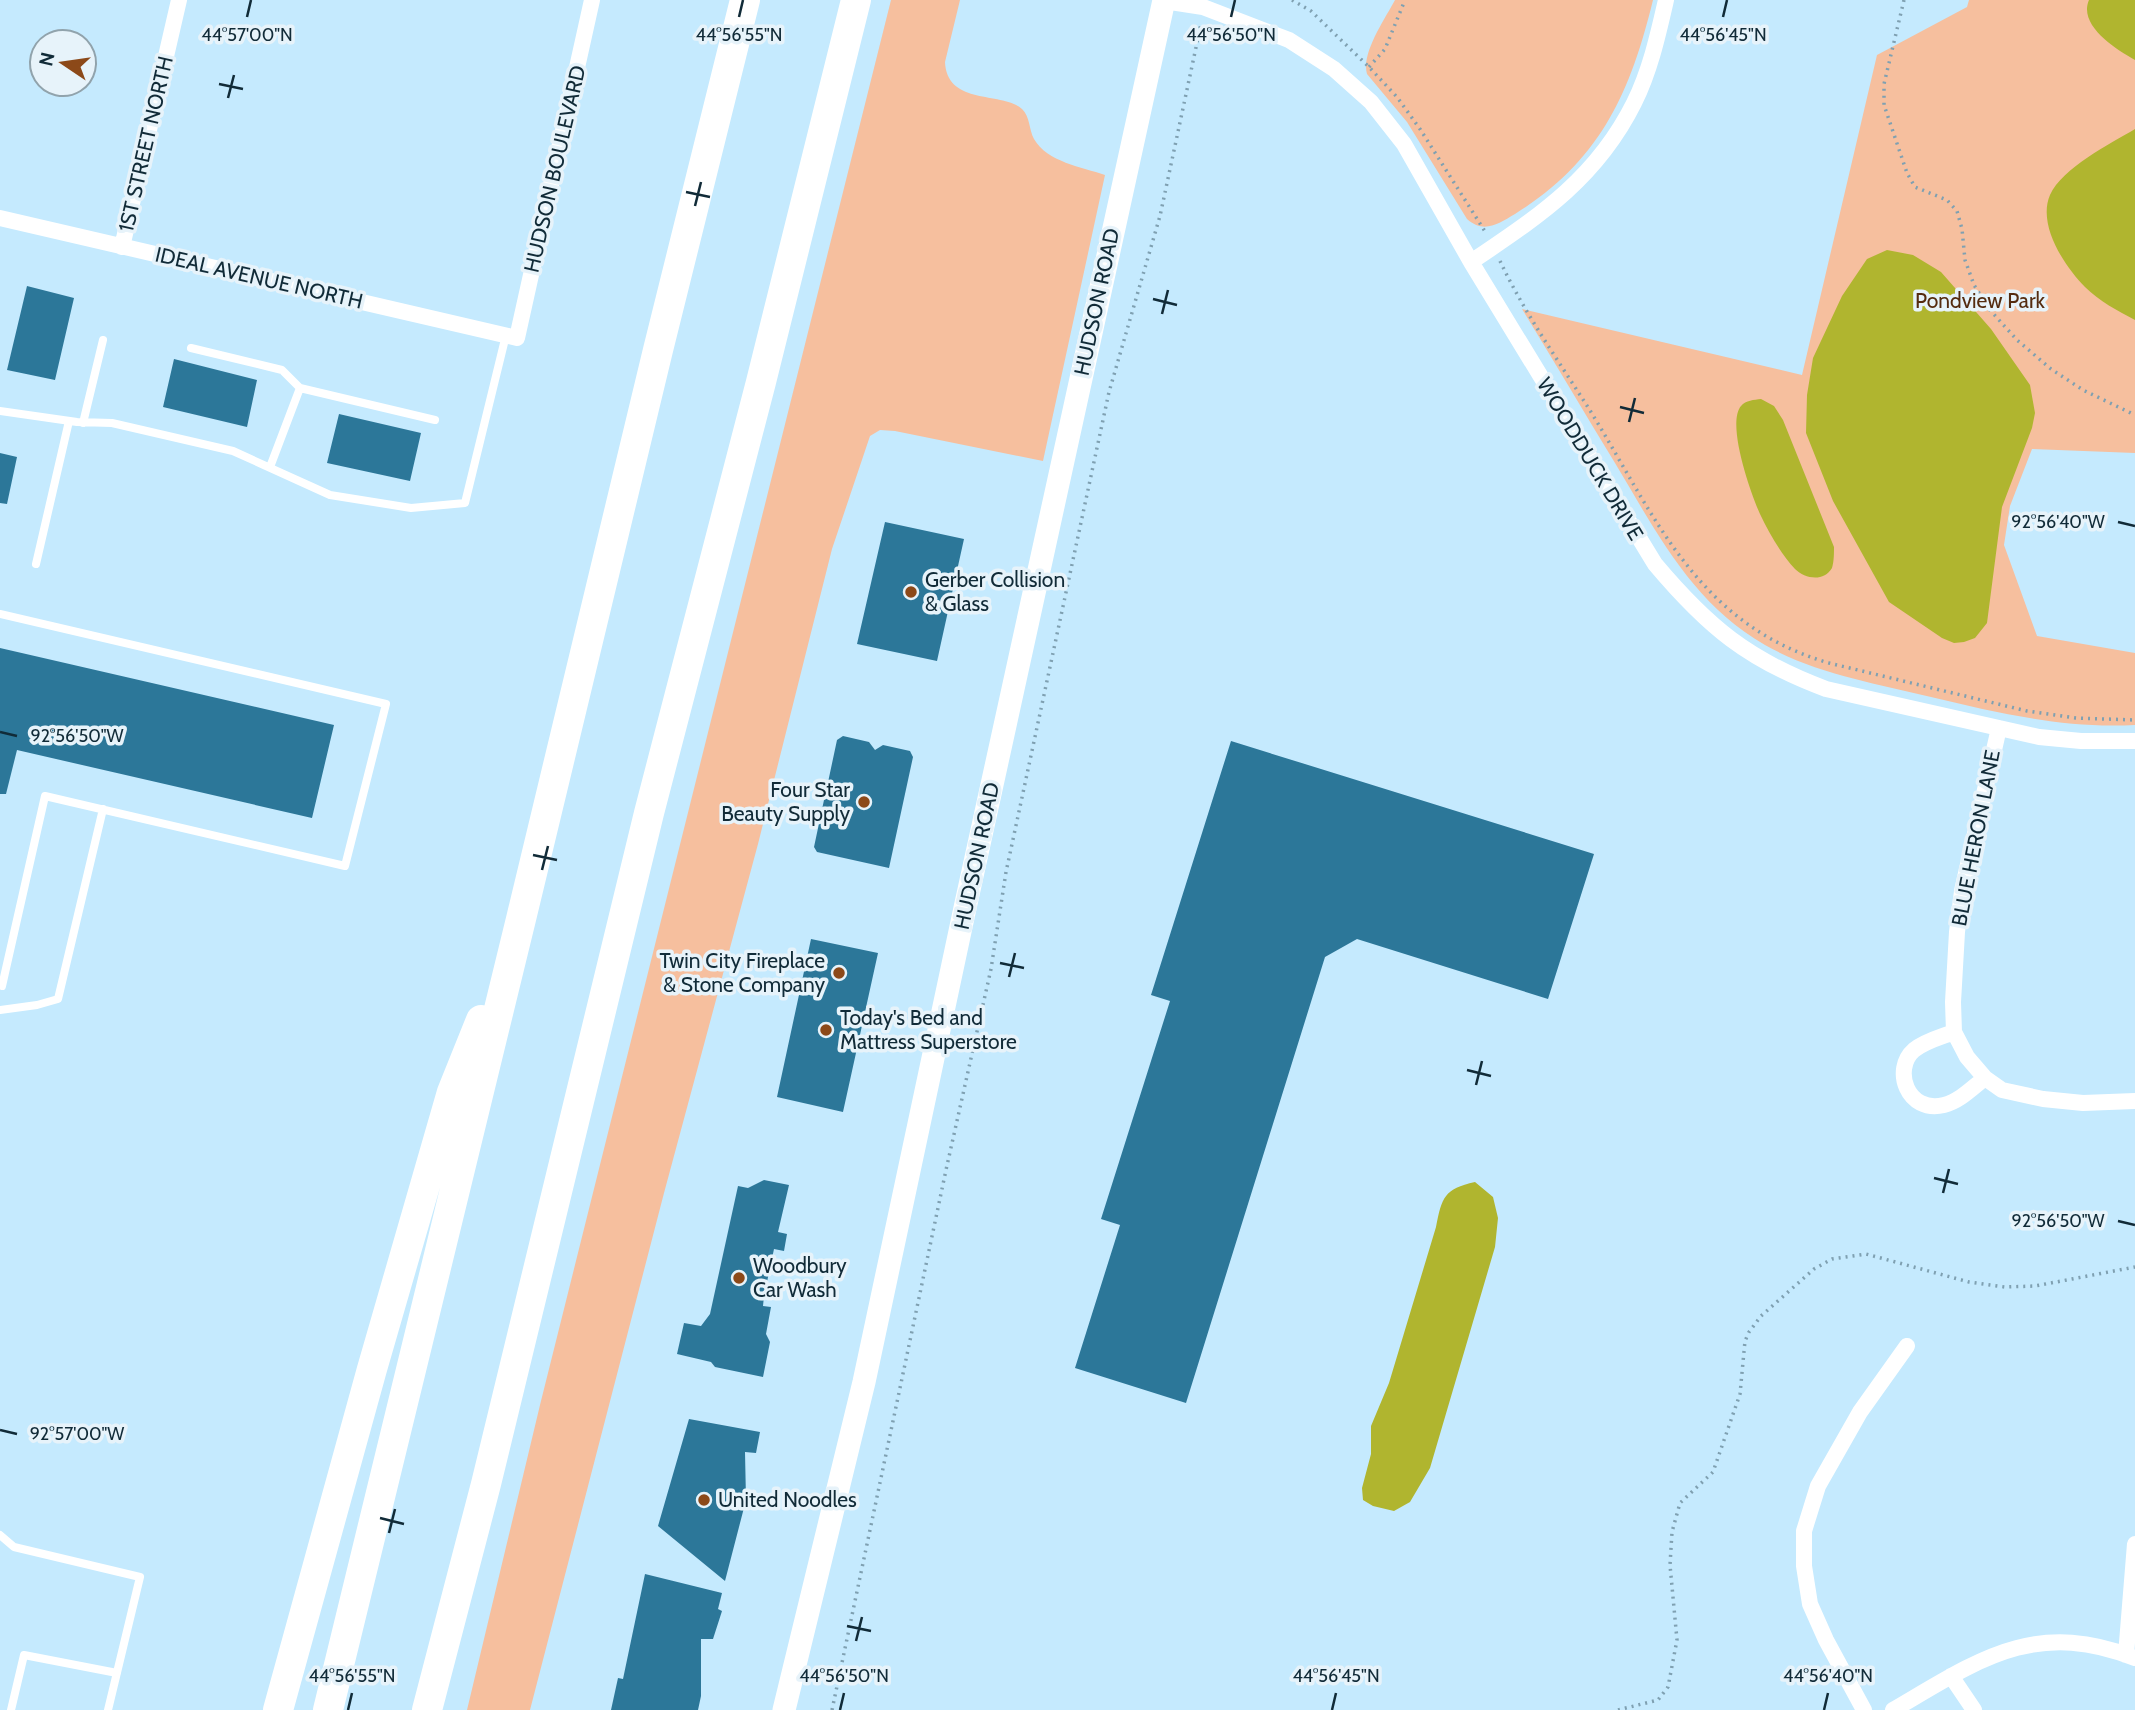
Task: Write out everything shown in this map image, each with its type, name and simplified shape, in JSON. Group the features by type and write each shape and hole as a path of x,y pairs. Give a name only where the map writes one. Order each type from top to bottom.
{"highway":[{"path":"327,1710 745,0"},
{"path":"429,1710 649,813 761,382 856,0"},
{"path":"278,1710 452,1092 521,919"}],"street":[{"name":"1ST STREET NORTH","path":"122,247 178,0"},
{"name":"HUDSON BOULEVARD","path":"512,336 592,0"},
{"path":"1471,262 1540,215 1594,165 1635,102 1653,53 1666,0"},
{"name":"WOODDUCK DRIVE","path":"1164,1 1202,7 1289,40 1335,69 1371,102 1404,144 1471,262 1655,564 1684,598 1720,633 1758,659 1793,677 1826,689 2039,737 2081,741 2135,741"},
{"name":"HUDSON ROAD","path":"784,1710 864,1382 1164,1"},
{"name":"IDEAL AVENUE NORTH","path":"0,218 512,336"},
{"name":"BLUE HERON LANE","path":"1998,728 1962,891 1953,1002 1954,1032 1967,1057 1985,1078 2002,1090 2043,1099 2083,1103 2135,1101"},
{"path":"1954,1032 1923,1044 1912,1052 1906,1064 1904,1081 1909,1094 1918,1103 1929,1106 1944,1105 1958,1099 1985,1078"},
{"path":"1864,1710 1810,1604 1804,1566 1804,1531 1818,1486 1860,1412 1907,1346"},
{"path":"1893,1710 1983,1659 2015,1647 2069,1643 2097,1646 2130,1656 2135,1544"},
{"path":"1951,1676 1974,1710"}],"lane":[{"path":"0,411 83,423 112,423 233,451 330,495 411,508 465,503 512,336"},
{"path":"83,423 103,340"},
{"path":"191,348 282,370 300,388 435,420"},
{"path":"270,467 300,388"},
{"path":"36,564 69,421"},
{"path":"0,614 386,704 345,866 45,796 0,996"},
{"path":"0,1010 58,999 103,809"},
{"path":"0,1535 14,1547 140,1577 108,1710"},
{"path":"11,1710 24,1655 117,1673"}],"path":[{"path":"1292,0 1311,11 1397,97 1420,128 1480,225"},
{"path":"1369,67 1385,48 1405,0"},
{"path":"1905,0 1884,84 1884,105 1915,187 1947,200 1957,211 1965,260 1974,285 1990,310 2017,340 2051,369 2083,390 2135,415"},
{"path":"832,1710 991,969 1006,872 1106,406 1160,216 1199,37"},
{"path":"1502,264 1672,545 1706,590 1736,616 1781,644 1810,658 1829,663 2027,711 2076,718 2135,720"},
{"path":"1618,1710 1658,1700 1668,1687 1676,1640 1670,1565 1672,1532 1681,1503 1713,1472 1740,1394 1745,1341 1749,1332 1760,1316 1814,1269 1832,1259 1866,1254 1969,1282 2004,1287 2035,1286 2135,1267"}],"green space":[{"path":"891,0 960,0 945,62 948,76 955,85 965,91 1002,100 1022,109 1034,139 1047,153 1066,163 1105,175 1043,461 895,431 880,430 870,436 832,549 758,844 530,1710 467,1710 540,1405"},
{"path":"1395,0 1653,0 1634,66 1622,95 1590,148 1544,193 1503,221 1485,227 1473,224 1467,219 1407,122 1367,74 1367,56"},
{"name":"Pondview Park","path":"1969,0 2135,0 2135,453 2032,449 2010,506 2004,545 2037,636 2135,653 2135,725 2083,725 2032,718 1867,682 1825,671 1784,655 1739,628 1717,609 1678,564 1522,309 1802,375 1877,55 1967,7"}],"shaded area":[{"path":"2089,0 2135,0 2135,60 2109,43 2093,27 2087,9"},
{"path":"2135,129 2135,320 2096,297 2069,268 2050,232 2047,207 2050,195 2065,175"},
{"path":"1887,250 1913,255 1941,272 1991,329 2030,385 2035,413 2032,428 2002,507 1987,623 1975,638 1964,642 1954,643 1942,638 1889,602 1833,501 1806,433 1807,395 1813,358 1842,296 1867,259"},
{"path":"1761,399 1774,406 1783,420 1834,547 1832,568 1819,577 1804,575 1790,563 1767,528 1751,491 1738,443 1737,415 1743,404"},
{"path":"1475,1182 1493,1197 1498,1218 1495,1247 1430,1468 1410,1502 1394,1511 1373,1506 1363,1500 1362,1488 1371,1454 1371,1426 1389,1383 1440,1208 1451,1191"}],"building":[{"path":"27,286 74,298 55,380 7,370"},
{"path":"174,359 257,380 247,427 163,407"},
{"path":"339,414 421,433 410,481 327,463"},
{"path":"0,453 17,457 7,504 0,503"},
{"name":"Gerber Collision & Glass","path":"885,522 964,539 937,661 857,644"},
{"path":"0,648 334,725 312,818 17,750 6,794 0,794"},
{"name":"Four Star Beauty Supply","path":"843,736 869,742 875,750 883,745 910,751 913,757 889,868 817,852 814,847 824,800 831,794 827,787 837,740"},
{"path":"1231,741 1594,854 1548,999 1357,939 1325,957 1186,1403 1075,1368 1120,1225 1101,1219 1170,1001 1151,995"},
{"path":"811,939 878,953 843,1112 777,1097"},
{"name":"Woodbury Car Wash","path":"764,1180 789,1185 778,1232 787,1234 784,1251 774,1249 764,1296 763,1306 771,1307 766,1334 770,1342 763,1377 715,1367 711,1362 677,1354 684,1323 701,1326 710,1314 738,1186 748,1188"},
{"path":"689,1419 760,1432 756,1453 745,1452 746,1500 725,1581 658,1526"},
{"path":"645,1574 722,1593 718,1609 722,1611 713,1639 701,1639 701,1696 698,1710 611,1710 618,1678 623,1679"}],"place":[{"name":"Gerber Collision & Glass","path":"911,592"},
{"name":"Four Star Beauty Supply","path":"864,802"},
{"name":"Twin City Fireplace & Stone Company","path":"839,973"},
{"name":"Today's Bed and Mattress Superstore","path":"826,1030"},
{"name":"Woodbury Car Wash","path":"739,1278"},
{"name":"United Noodles","path":"704,1500"}]}
